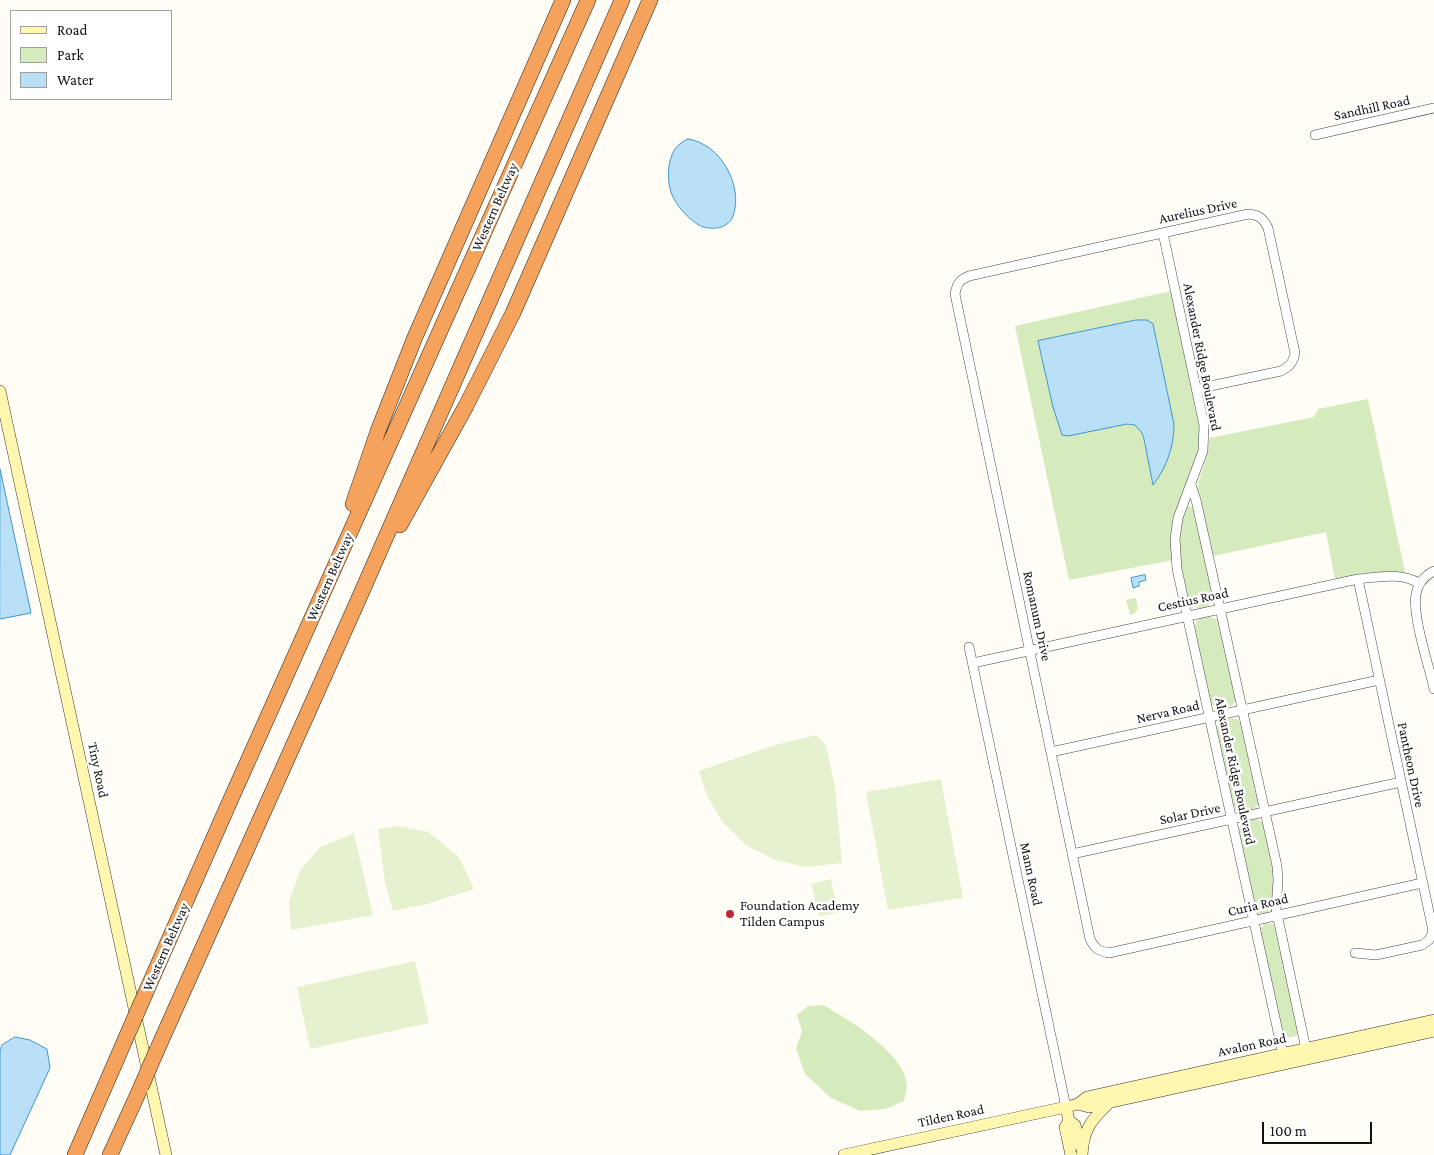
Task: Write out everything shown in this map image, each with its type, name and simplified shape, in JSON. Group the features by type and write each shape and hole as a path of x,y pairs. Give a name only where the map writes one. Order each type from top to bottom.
{"highway":[{"path":"318,602 378,431 415,337 563,0"},
{"name":"Western Beltway","path":"75,1155 318,602 588,0"},
{"path":"110,1155 356,605 622,0"},
{"path":"356,605 466,406 513,313 650,0"}],"street":[{"name":"Sandhill Road","path":"1315,135 1434,108"},
{"name":"Aurelius Drive","path":"957,285 961,279 969,276 1248,214 1258,215 1264,220 1268,228 1295,353 1293,361 1290,366 1281,370 1196,389"},
{"name":"Alexander Ridge Boulevard","path":"1163,233 1204,425 1204,452 1178,518 1175,539 1177,569 1283,1059"},
{"name":"Romanum Drive","path":"957,285 955,294 1090,939 1094,947 1099,951"},
{"name":"Tiny Road","path":"0,391 166,1155"},
{"name":"Alexander Ridge Boulevard","path":"1191,484 1221,608 1277,866 1278,880 1275,900 1277,915 1307,1054"},
{"path":"1434,571 1424,577 1420,583 1416,592 1415,602 1434,689"},
{"name":"Cestius Road","path":"973,663 1358,579 1402,576 1420,583"},
{"name":"Pantheon Drive","path":"1354,953 1376,956 1422,945 1429,940 1432,934 1432,926 1358,579"},
{"name":"Mann Road","path":"969,646 1066,1107"},
{"name":"Nerva Road","path":"1052,752 1379,680"},
{"name":"Solar Drive","path":"1072,854 1401,782"},
{"name":"Curia Road","path":"1099,951 1109,953 1422,883"},
{"name":"Avalon Road","path":"1307,1054 1434,1020"},
{"name":"Avalon Road","path":"1066,1107 1078,1104 1087,1097 1307,1054 1434,1032"},
{"name":"Avalon Road","path":"1078,1104 1089,1107 1109,1103 1283,1059"},
{"path":"1082,1155 1082,1141 1087,1128 1109,1103"},
{"path":"1066,1107 1069,1121 1075,1125 1082,1155"},
{"name":"Tilden Road","path":"844,1155 1066,1107"},
{"path":"1069,1121 1065,1127 1071,1155"}],"green space":[{"path":"1171,291 1201,435 1200,447 1188,478 1173,560 1069,580 1015,326"},
{"path":"1368,399 1405,572 1366,573 1335,579 1326,532 1213,556 1197,488 1208,451 1209,438 1314,417 1318,409"},
{"path":"1189,506 1195,509 1214,598 1209,605 1203,608 1196,608 1189,604 1181,568 1179,553 1180,525 1183,514"},
{"path":"1136,598 1138,609 1134,614 1130,615 1126,600"},
{"path":"1208,616 1218,620 1236,698 1232,705 1226,709 1218,709 1211,704 1194,630 1198,620"},
{"path":"1230,718 1237,719 1242,723 1259,802 1253,809 1247,811 1237,810 1231,802 1216,730 1220,722"},
{"path":"816,735 826,745 835,787 842,863 805,867 775,860 746,845 723,823 707,796 699,771 775,745"},
{"path":"941,779 963,898 888,910 866,792"},
{"path":"1256,819 1262,822 1265,828 1273,873 1274,899 1271,908 1266,914 1258,913 1254,907 1238,831 1244,822"},
{"path":"398,826 428,832 459,857 474,889 427,904 393,911 385,883 378,829"},
{"path":"354,833 373,915 291,930 289,901 300,871 320,847"},
{"path":"831,879 838,913 819,916 811,884"},
{"path":"1265,923 1273,924 1276,929 1298,1030 1297,1035 1293,1037 1283,1035 1260,929"},
{"path":"415,961 429,1023 310,1049 297,987"},
{"path":"823,1005 860,1028 887,1050 904,1074 907,1086 904,1101 885,1109 860,1111 831,1098 805,1074 796,1049 802,1031 797,1015 808,1006"}],"water":[{"path":"688,139 700,142 710,148 727,168 732,180 736,204 730,221 722,227 707,228 697,224 681,209 670,190 670,161 676,148"},
{"path":"1136,320 1147,320 1153,324 1174,424 1169,456 1153,485 1144,439 1142,433 1135,425 1127,424 1068,436 1062,435 1053,407 1038,341"},
{"path":"0,469 31,613 0,619"},
{"path":"1145,575 1146,580 1139,582 1139,586 1133,588 1131,578"},
{"path":"15,1037 30,1040 47,1049 50,1068 10,1155 0,1155 0,1050 2,1045"}],"place":[{"name":"Foundation Academy Tilden Campus","path":"730,914"}]}
